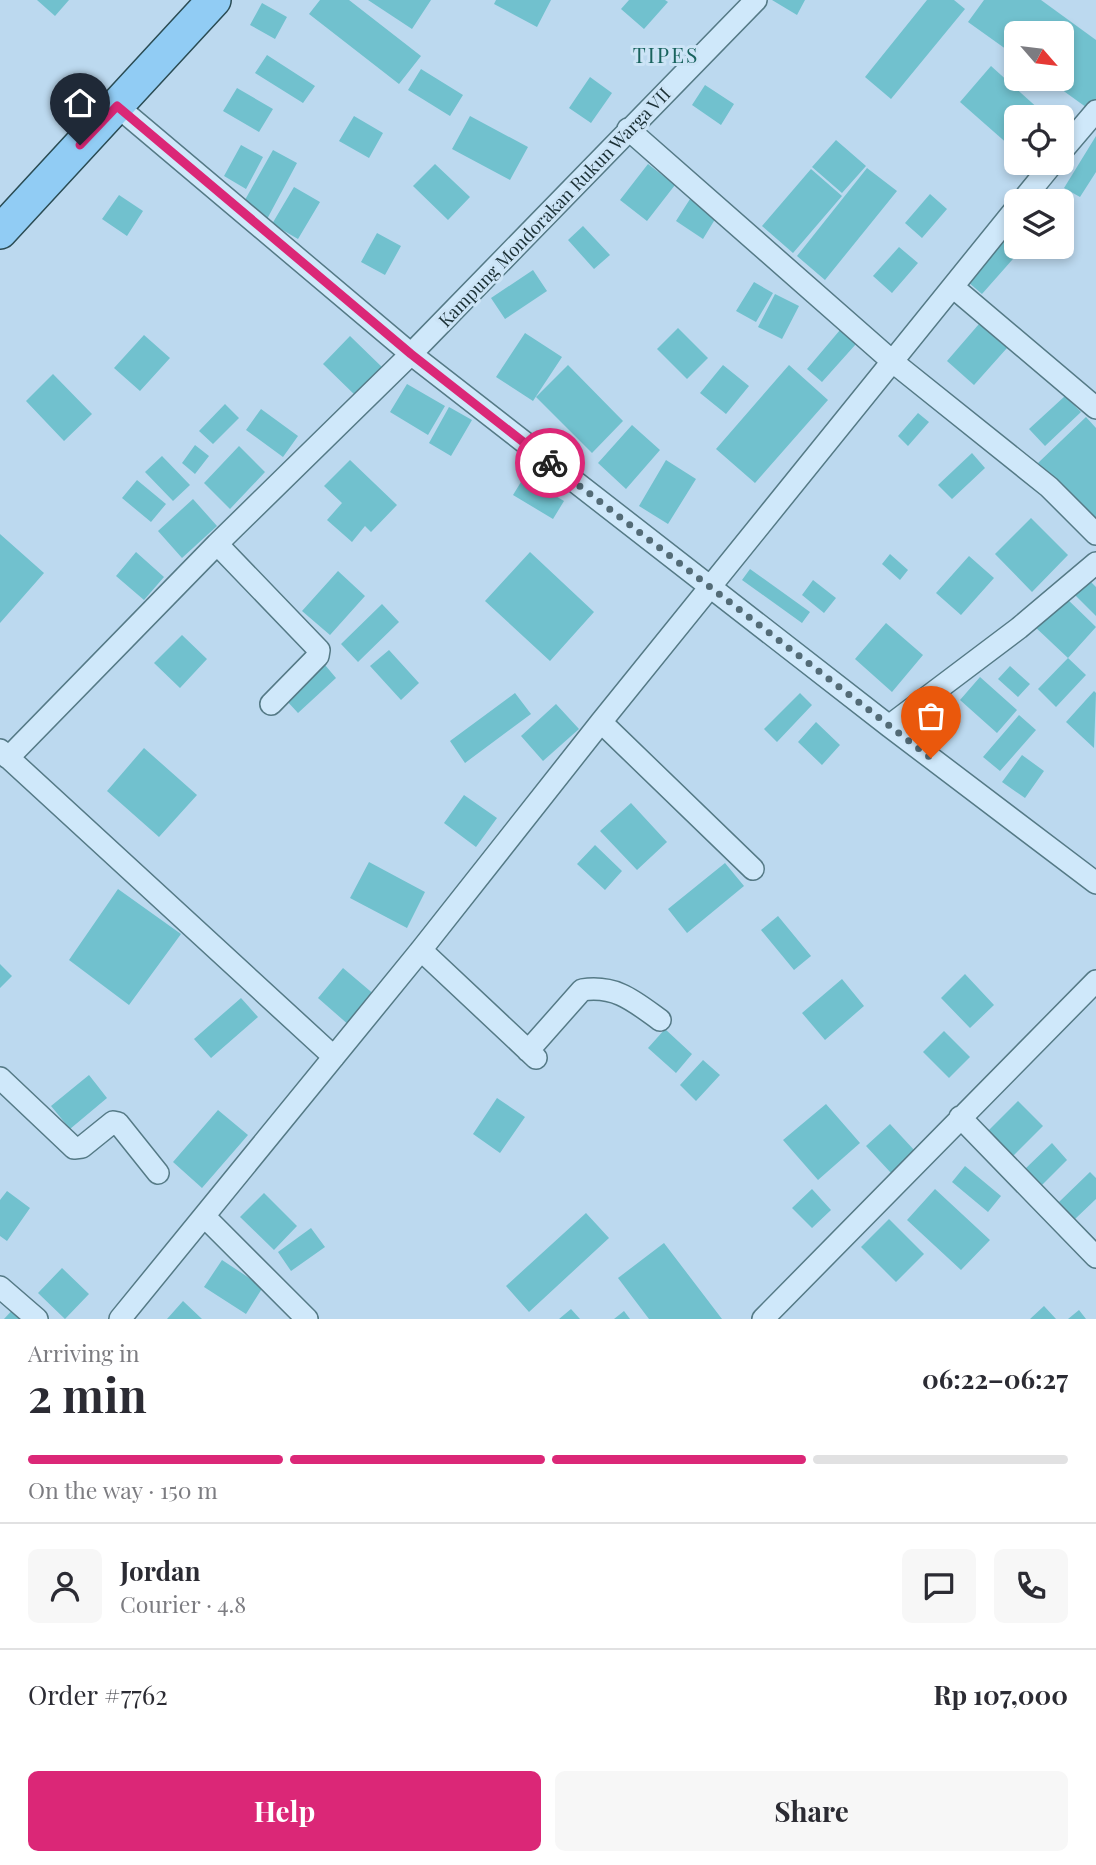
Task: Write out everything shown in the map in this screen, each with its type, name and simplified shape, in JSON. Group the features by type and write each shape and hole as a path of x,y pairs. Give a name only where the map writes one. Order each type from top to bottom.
{"main road":[{"path":"0,232 214,0"}],"street":[{"name":"Kampung Mondorakan Rukun Warga VII","path":"4,754 411,354 756,0"},
{"path":"117,106 411,354 1096,883"},
{"path":"1074,137 1096,111"},
{"path":"628,130 892,362 1049,487 1096,534"},
{"path":"1031,189 1043,175"},
{"path":"120,1319 334,1058 1004,223"},
{"path":"953,287 1096,408"},
{"path":"217,544 319,650 317,656 271,704"},
{"path":"890,726 1019,628 1096,563"},
{"path":"601,722 753,869"},
{"path":"4,754 334,1058"},
{"path":"421,950 532,1054 582,990 598,988 614,991 660,1020"},
{"path":"763,1319 1096,981"},
{"path":"0,1078 74,1148 82,1147 113,1122 118,1123 158,1173"},
{"path":"960,1117 1096,1257"},
{"path":"205,1217 307,1319"},
{"path":"0,1287 37,1319"}],"building":[{"path":"37,0 69,0 55,16"},
{"path":"320,0 349,0 421,56 399,84 309,14"},
{"path":"368,0 431,0 412,29"},
{"path":"496,0 551,0 537,27 494,4"},
{"path":"629,0 668,2 644,29 621,9"},
{"path":"772,0 805,0 797,15"},
{"path":"927,0 954,0 965,9 891,99 865,77"},
{"path":"984,0 1041,0 1070,21 1004,21 1004,48 968,22"},
{"path":"262,3 287,17 275,39 250,25"},
{"path":"1074,24 1096,40 1096,102 1090,110 1064,91 1074,91"},
{"path":"267,55 315,86 303,103 255,73"},
{"path":"991,66 1004,78 1004,91 1019,91 1034,105 1004,105 1004,141 960,102"},
{"path":"421,69 463,95 450,116 408,90"},
{"path":"590,77 612,93 591,123 569,108"},
{"path":"705,85 734,104 721,125 692,105"},
{"path":"237,88 273,109 259,132 223,111"},
{"path":"354,116 383,133 369,158 339,141"},
{"path":"470,116 528,147 510,180 452,149"},
{"path":"1096,136 1096,172 1080,197 1074,194 1074,189 1064,188"},
{"path":"836,140 866,166 842,193 812,167"},
{"path":"241,145 263,157 246,189 224,176"},
{"path":"273,150 297,163 266,221 241,207"},
{"path":"435,164 470,197 448,220 413,186"},
{"path":"648,164 675,185 647,221 620,200"},
{"path":"867,168 897,191 825,280 797,256"},
{"path":"811,169 842,196 793,253 762,226"},
{"path":"294,187 320,202 298,239 272,224"},
{"path":"930,194 947,209 922,238 905,223"},
{"path":"119,195 143,211 127,236 102,219"},
{"path":"690,199 717,216 703,239 676,221"},
{"path":"583,226 610,255 594,269 568,240"},
{"path":"377,233 401,246 385,275 361,262"},
{"path":"1004,241 1004,259 1013,259 982,294 968,282"},
{"path":"899,247 918,263 892,293 873,276"},
{"path":"533,270 547,291 505,319 491,298"},
{"path":"754,282 773,293 756,322 736,311"},
{"path":"775,294 799,306 782,339 758,327"},
{"path":"979,324 1007,348 974,385 947,361"},
{"path":"678,328 708,358 687,379 657,349"},
{"path":"840,330 856,344 822,382 807,369"},
{"path":"525,333 562,357 533,401 496,377"},
{"path":"144,335 170,358 140,391 114,368"},
{"path":"350,336 385,370 358,398 323,364"},
{"path":"568,365 623,421 592,453 536,397"},
{"path":"723,365 749,386 726,414 700,393"},
{"path":"789,365 828,400 755,483 716,449"},
{"path":"53,374 92,414 64,441 26,401"},
{"path":"407,384 445,406 428,435 390,412"},
{"path":"1065,396 1081,412 1045,446 1029,429"},
{"path":"225,404 239,418 213,444 199,431"},
{"path":"449,407 472,420 451,456 429,443"},
{"path":"261,409 298,436 283,457 246,430"},
{"path":"918,413 929,422 908,446 898,436"},
{"path":"1086,417 1096,428 1096,524 1038,463"},
{"path":"632,425 660,450 626,489 598,463"},
{"path":"195,445 209,456 195,474 182,463"},
{"path":"239,446 265,472 230,509 204,483"},
{"path":"972,453 985,468 952,499 938,485"},
{"path":"162,456 190,485 173,501 145,472"},
{"path":"350,460 397,505 371,532 365,526 352,542 327,520 342,503 324,486"},
{"path":"666,460 696,479 668,524 639,506"},
{"path":"524,477 564,501 553,519 513,495"},
{"path":"137,480 166,504 151,522 122,498"},
{"path":"193,499 217,526 182,558 158,531"},
{"path":"1031,518 1068,555 1032,592 995,554"},
{"path":"0,534 44,573 0,623"},
{"path":"136,552 164,577 144,600 116,576"},
{"path":"530,552 594,612 550,661 485,601"},
{"path":"890,554 908,570 900,580 882,564"},
{"path":"969,556 994,578 961,615 936,593"},
{"path":"750,569 810,612 802,623 742,580"},
{"path":"338,571 365,596 330,635 302,611"},
{"path":"1086,577 1096,587 1096,616 1072,592"},
{"path":"813,580 836,598 824,613 802,595"},
{"path":"1062,594 1096,627 1068,658 1033,625"},
{"path":"382,604 399,622 358,662 341,644"},
{"path":"886,623 923,655 892,692 855,659"},
{"path":"182,635 207,659 180,688 154,663"},
{"path":"389,650 419,683 401,700 370,666"},
{"path":"1068,658 1086,675 1056,707 1038,689"},
{"path":"325,665 336,678 298,713 286,700"},
{"path":"1010,666 1030,684 1018,697 998,679"},
{"path":"980,677 1017,710 997,733 960,700"},
{"path":"1094,691 1096,693 1094,748 1066,722"},
{"path":"515,693 531,714 465,763 450,741"},
{"path":"800,693 812,705 777,742 764,729"},
{"path":"942,697 955,707 945,719 932,709"},
{"path":"556,704 579,729 543,761 521,736"},
{"path":"1019,715 1036,730 1000,771 983,757"},
{"path":"816,722 840,745 822,765 798,742"},
{"path":"144,748 197,795 159,837 107,791"},
{"path":"1022,755 1044,771 1025,798 1002,782"},
{"path":"464,795 497,818 476,847 444,823"},
{"path":"631,803 667,842 637,870 600,831"},
{"path":"595,845 622,871 605,890 577,864"},
{"path":"369,862 425,892 407,928 350,898"},
{"path":"725,863 744,886 687,933 668,909"},
{"path":"118,889 181,934 129,1005 69,960"},
{"path":"778,916 811,956 794,970 761,930"},
{"path":"0,964 12,976 0,988"},
{"path":"343,968 376,996 350,1026 318,998"},
{"path":"965,974 994,1005 970,1028 941,998"},
{"path":"842,979 864,1006 825,1040 802,1013"},
{"path":"241,998 258,1017 211,1058 194,1039"},
{"path":"665,1029 692,1054 676,1073 648,1048"},
{"path":"944,1031 970,1057 949,1078 923,1052"},
{"path":"703,1060 720,1075 696,1101 680,1085"},
{"path":"89,1075 107,1098 70,1129 51,1106"},
{"path":"497,1098 525,1117 500,1153 473,1134"},
{"path":"1018,1101 1043,1126 1012,1157 987,1132"},
{"path":"826,1104 860,1143 818,1180 783,1140"},
{"path":"218,1110 248,1135 202,1188 173,1162"},
{"path":"890,1124 915,1151 891,1173 866,1146"},
{"path":"1052,1143 1067,1160 1041,1186 1025,1169"},
{"path":"965,1166 1001,1196 988,1212 952,1182"},
{"path":"1090,1172 1096,1178 1096,1199 1075,1219 1059,1202"},
{"path":"812,1189 831,1210 812,1228 792,1208"},
{"path":"935,1189 990,1240 961,1270 907,1220"},
{"path":"7,1191 30,1208 7,1241 0,1236 0,1200"},
{"path":"264,1193 297,1226 274,1250 240,1217"},
{"path":"586,1213 609,1238 529,1312 506,1286"},
{"path":"889,1219 924,1254 896,1282 861,1247"},
{"path":"311,1228 325,1247 291,1271 278,1252"},
{"path":"664,1243 722,1319 649,1319 618,1278"},
{"path":"222,1260 263,1287 246,1314 204,1287"},
{"path":"62,1268 89,1294 65,1319 38,1293"},
{"path":"183,1301 202,1319 167,1319"},
{"path":"16,1306 29,1319 4,1319"},
{"path":"1044,1306 1056,1319 1030,1319"},
{"path":"571,1309 580,1319 559,1319"},
{"path":"1079,1310 1086,1319 1068,1319"},
{"path":"624,1311 630,1319 614,1319"}],"way so far":[{"path":"550,463 931,758"}],"district":[{"name":"TIPES","path":"666,54"}],"route":[{"path":"80,145 117,106 411,354 550,463"}]}
